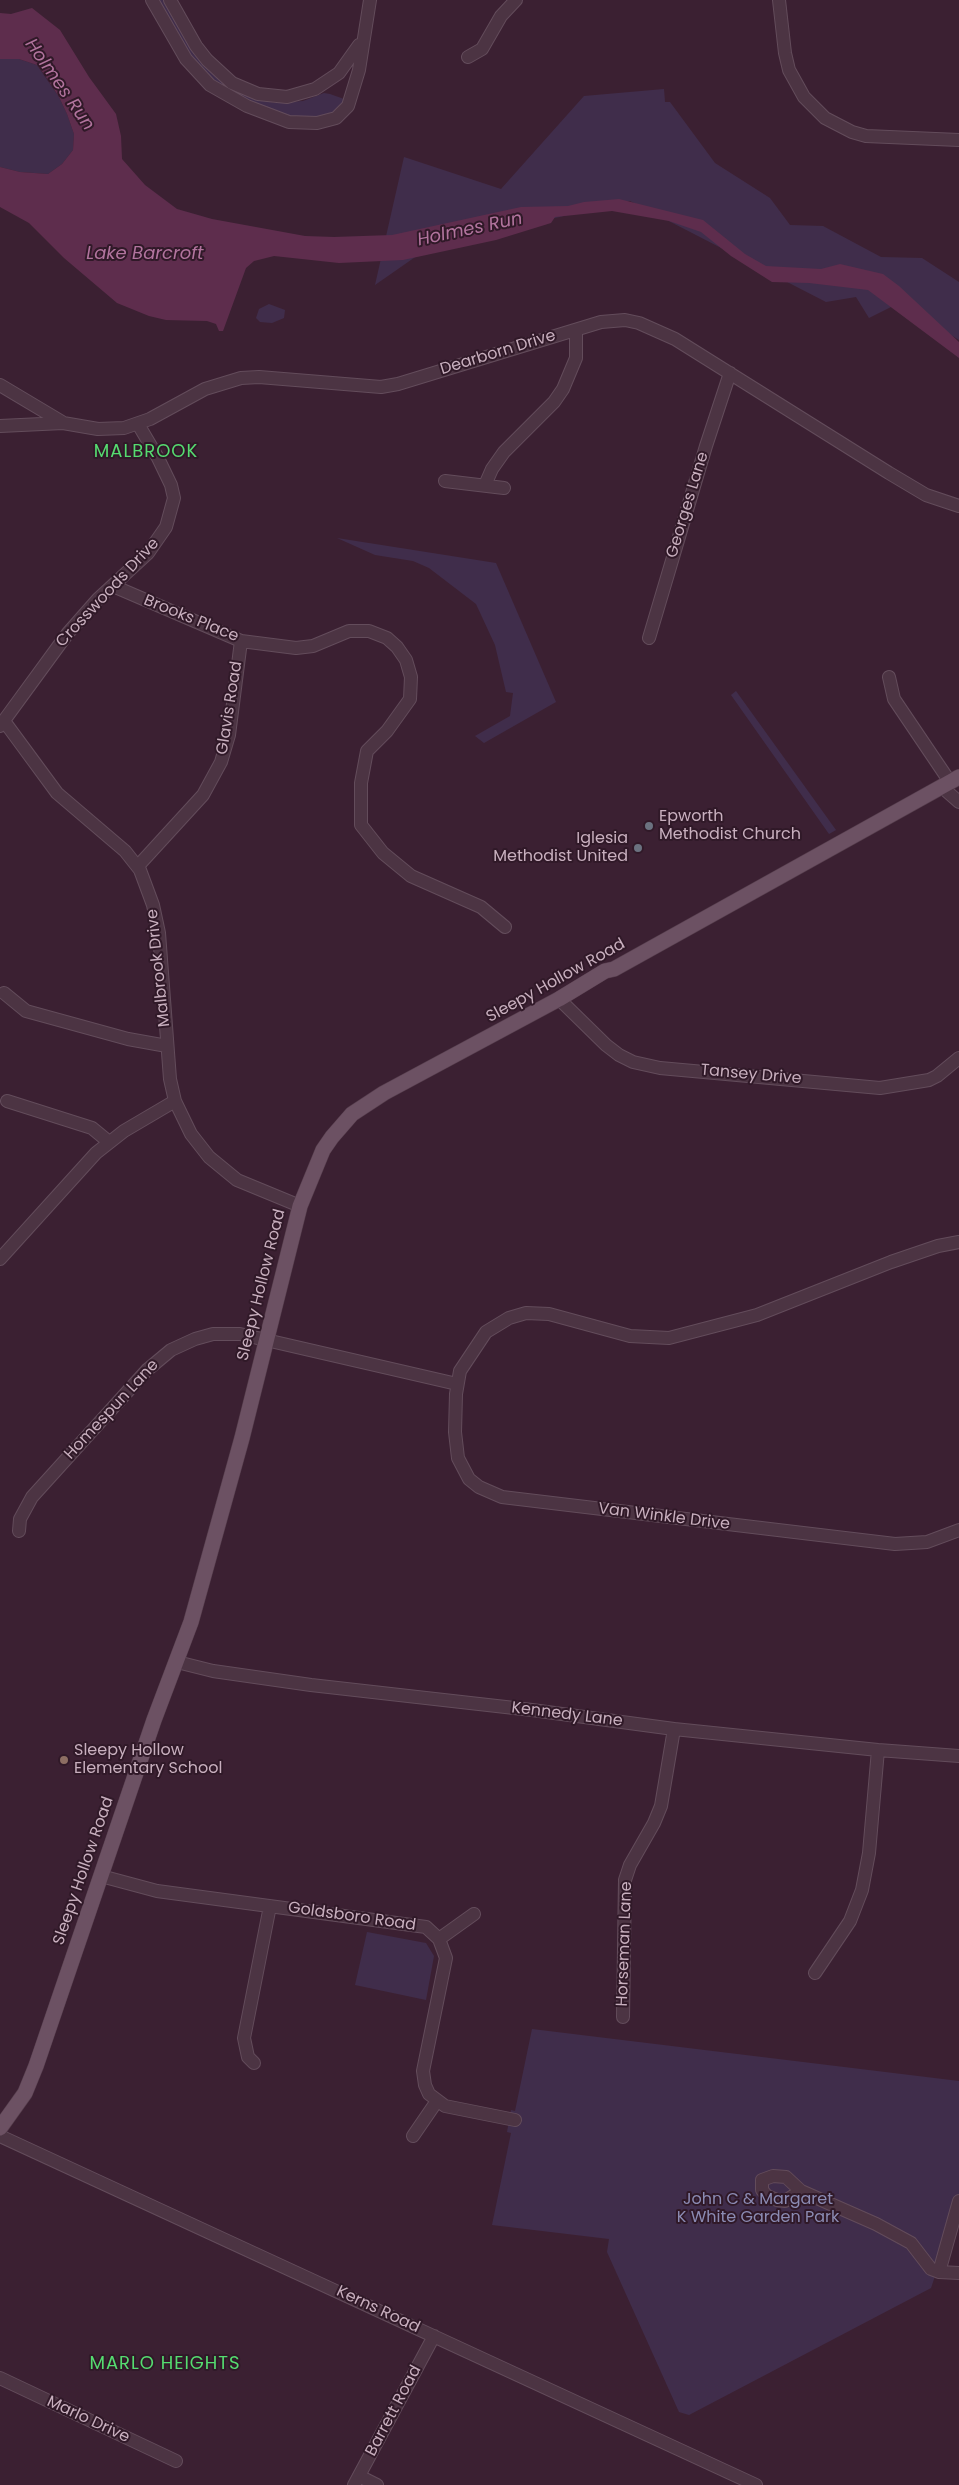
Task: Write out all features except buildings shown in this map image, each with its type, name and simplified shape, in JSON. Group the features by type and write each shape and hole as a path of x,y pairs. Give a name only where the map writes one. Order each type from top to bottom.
{"main road":[{"name":"Sleepy Hollow Road","path":"0,2128 25,2093 29,2084 154,1720 202,1590 300,1206 323,1150 352,1114 384,1093 559,999 951,782"}],"street":[{"path":"152,0 186,59 210,85 247,106 289,122 328,122 343,112 352,96 370,0"},
{"path":"170,0 196,46 207,60 232,82 258,94 287,97 314,90 339,73 349,62 363,38"},
{"path":"468,57 482,48 501,16 516,0"},
{"path":"780,0 785,53 789,70 804,97 825,118 852,132 866,136 959,140"},
{"name":"Dearborn Drive","path":"0,426 63,423 113,430 138,424 189,396 222,382 259,377 381,387 398,384 576,330 612,321 639,323 675,339 926,495 959,506"},
{"path":"485,485 492,469 504,452 554,402 563,389 576,358 576,330"},
{"name":"Georges Lane","path":"649,638 706,446 730,373"},
{"path":"0,385 63,423"},
{"name":"Crosswoods Drive","path":"2,723 68,633 88,609 144,556 160,538 166,527 172,506 171,485 167,474 138,424"},
{"path":"445,481 504,488"},
{"name":"Brooks Place","path":"113,586 241,640 296,648 313,646 349,631 369,631 387,638 397,647 406,660 411,677 410,699 387,731 367,751 361,782 361,825 383,853 411,876 482,906 504,927"},
{"name":"Glavis Road","path":"138,866 203,795 221,762 228,735 241,640"},
{"path":"889,677 894,699 951,782 959,802"},
{"name":"Malbrook Drive","path":"2,723 57,793 125,851 138,866 153,905 159,933 170,1079 175,1102 192,1134 209,1157 222,1170 247,1185 300,1206"},
{"path":"4,993 26,1011 128,1039 167,1046"},
{"name":"Tansey Drive","path":"559,999 619,1056 634,1062 660,1068 880,1088 929,1080 937,1076 959,1058"},
{"path":"7,1101 85,1126 109,1142"},
{"path":"0,1259 86,1163 109,1142 175,1102"},
{"name":"Van Winkle Drive","path":"959,1242 938,1246 891,1262 757,1316 669,1338 630,1336 548,1314 517,1315 496,1324 486,1332 464,1365 457,1384 455,1432 458,1458 463,1470 478,1487 502,1497 895,1544 927,1542 959,1530"},
{"name":"Homespun Lane","path":"19,1531 20,1519 32,1498 158,1359 179,1345 213,1334 240,1334 267,1340"},
{"path":"267,1340 457,1384"},
{"name":"Kennedy Lane","path":"177,1662 213,1671 311,1685 542,1711 674,1729 878,1750 959,1756"},
{"name":"Horseman Lane","path":"623,2018 625,1880 630,1865 654,1823 661,1806 674,1729"},
{"path":"815,1973 850,1921 862,1890 869,1852 878,1750"},
{"name":"Goldsboro Road","path":"101,1876 157,1891 416,1924 426,1927 439,1939"},
{"path":"254,2063 248,2057 244,2038 270,1906"},
{"path":"474,1914 439,1939 446,1958 423,2077 429,2094 445,2106 515,2120"},
{"path":"413,2136 437,2101"},
{"name":"Kerns Road","path":"0,2136 756,2485"},
{"path":"801,2191 876,2224 911,2243 925,2263 939,2272 959,2274"},
{"path":"939,2272 959,2200"},
{"name":"Barrett Road","path":"357,2481 434,2336"},
{"name":"Marlo Drive","path":"0,2378 176,2461"},
{"path":"357,2481 376,2485"}],"green space":[{"path":"157,0 165,0 240,93 256,100 277,103 303,101 324,93 330,94 344,99 342,110 304,120 267,109 214,83 187,51"},
{"path":"0,59 19,59 37,65 59,97 67,114 74,134 73,150 62,164 48,174 20,172 0,167"},
{"path":"664,89 665,102 670,102 715,163 770,198 790,225 823,226 881,257 922,258 959,282 959,340 899,303 869,318 856,297 826,302 630,201 431,246 375,285 404,157 501,189 584,96"},
{"path":"269,304 285,310 284,318 272,323 260,322 256,318 259,309"},
{"path":"337,538 496,563 556,702 484,743 475,736 510,716 513,693 506,692 495,645 476,604 429,568 413,561 375,555"},
{"path":"736,691 836,830 829,834 731,695"},
{"path":"367,1932 426,1943 434,1956 426,2000 355,1985"},
{"name":"John C & Margaret K White Garden Park","path":"532,2029 959,2081 959,2204 931,2288 689,2415 679,2412 607,2252 609,2239 492,2225 511,2133 507,2132 511,2110 515,2111"}],"water":[{"name":"Lake Barcroft","path":"32,8 60,30 89,77 116,114 121,136 122,159 145,185 177,209 212,219 305,236 334,237 392,235 521,207 568,206 584,202 619,199 703,220 745,254 766,266 821,269 840,264 883,274 899,286 959,342 959,358 868,290 809,283 772,282 731,256 701,232 669,221 612,211 555,217 551,223 496,240 403,260 339,263 274,256 254,261 246,268 223,331 219,331 216,324 207,321 166,320 149,316 117,303 64,258 29,223 0,207 0,167 20,172 48,174 62,164 73,150 74,134 67,114 59,97 37,65 19,59 0,59 0,13 11,14"}],"place":[{"name":"Epworth Methodist Church","path":"649,826"},
{"name":"Iglesia Methodist United","path":"638,848"},
{"name":"Sleepy Hollow Elementary School","path":"64,1760"}],"district":[{"name":"MALBROOK","path":"146,452"},
{"name":"MARLO HEIGHTS","path":"165,2364"}],"water label":[{"name":"Holmes Run","path":"59,85"},
{"name":"Holmes Run","path":"470,230"}]}
